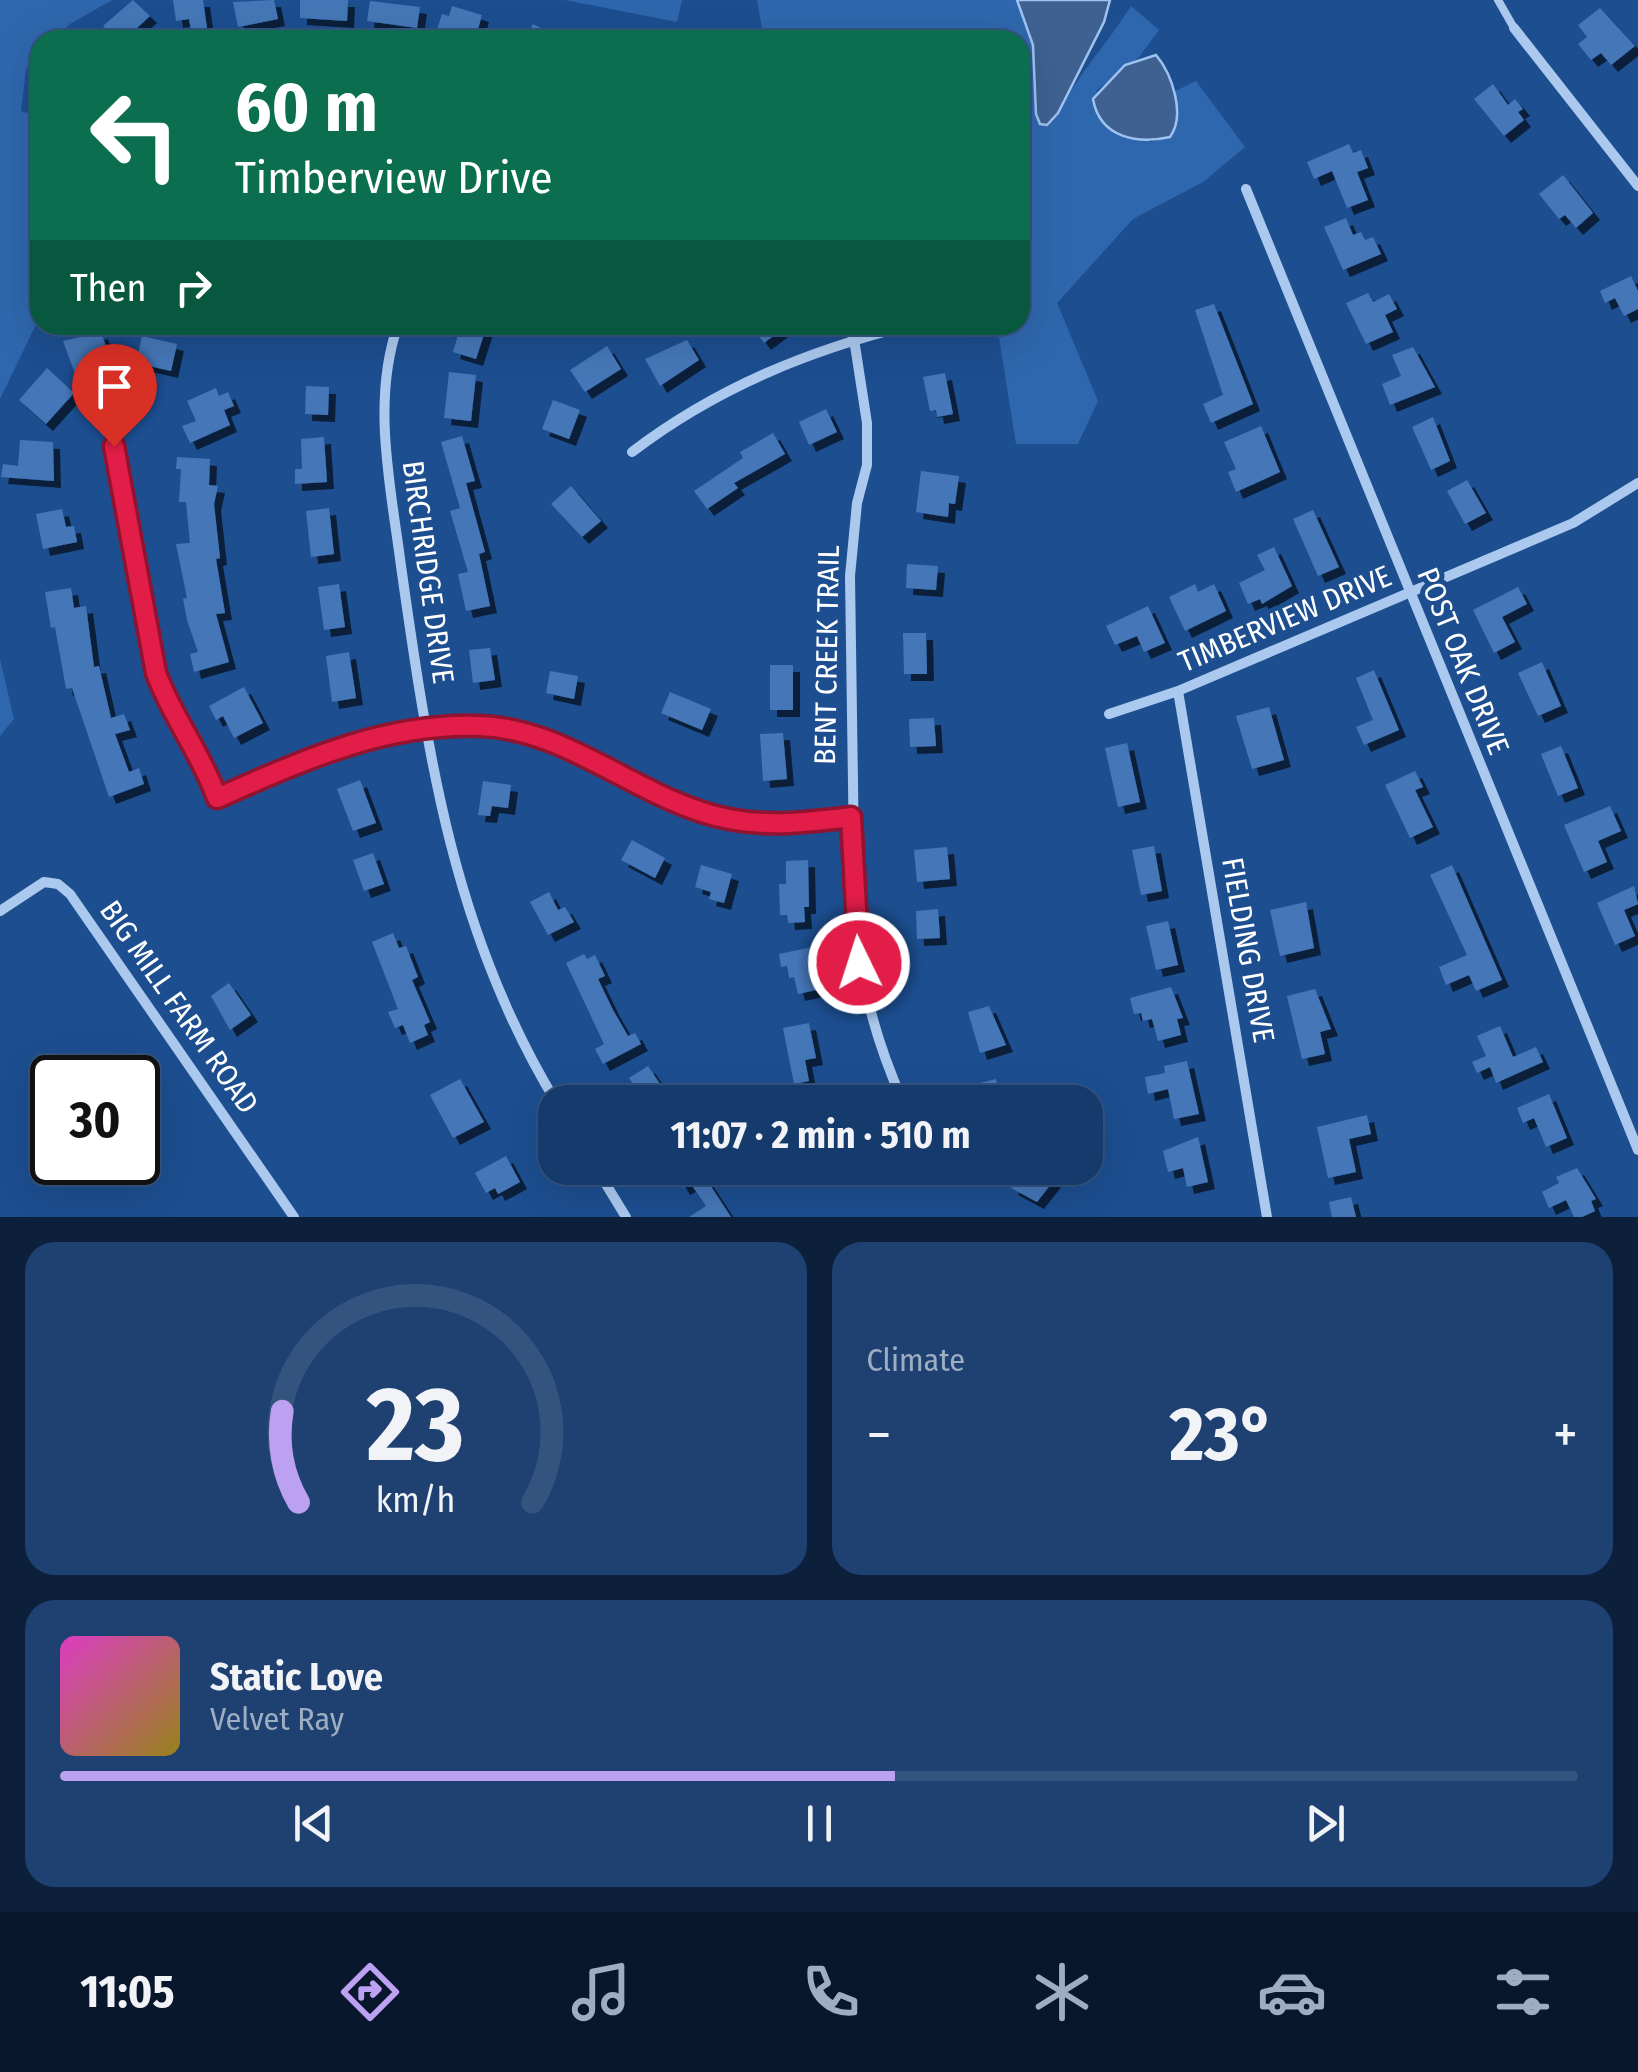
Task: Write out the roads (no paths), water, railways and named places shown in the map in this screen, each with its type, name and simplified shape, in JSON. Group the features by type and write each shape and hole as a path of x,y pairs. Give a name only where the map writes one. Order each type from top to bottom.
{"street":[{"path":"1514,28 1638,186"},
{"name":"POST OAK DRIVE","path":"1246,189 1638,1150"},
{"name":"BIRCHRIDGE DRIVE","path":"396,335 384,384 388,465 424,731 463,899 501,996 547,1085"},
{"name":"BENT CREEK TRAIL","path":"852,335 867,436 850,576 851,817 859,963 880,1049 896,1085"},
{"path":"632,452 731,387 870,335"},
{"path":"114,446 156,673 165,698 198,749 217,798 356,740 481,726 518,733 726,819 774,825 851,817"},
{"name":"TIMBERVIEW DRIVE","path":"1109,714 1178,692 1573,523 1638,483"},
{"name":"FIELDING DRIVE","path":"1178,692 1268,1217"},
{"name":"BIG MILL FARM ROAD","path":"0,912 44,882 58,884 70,894 294,1217"},
{"path":"606,1185 626,1217"}],"lane":[{"path":"1498,0 1514,28"}]}
